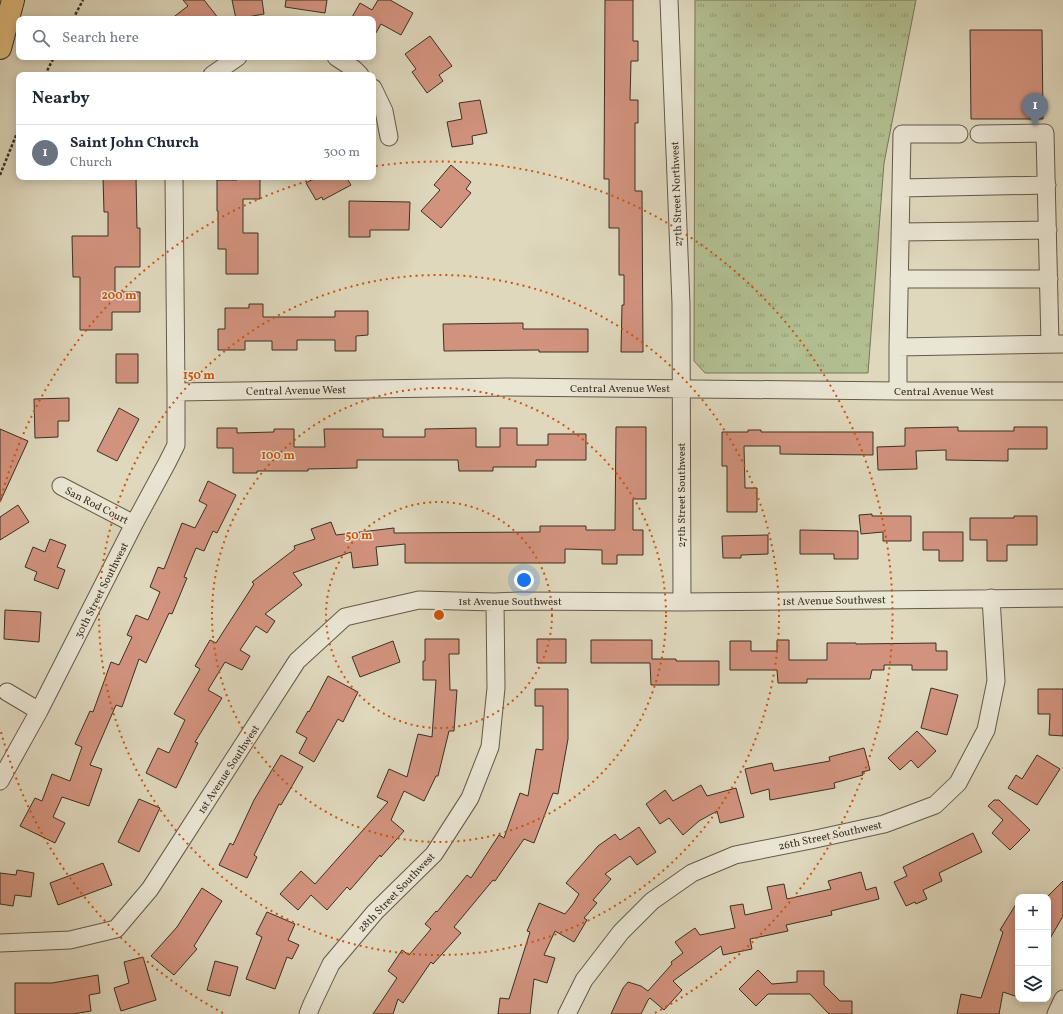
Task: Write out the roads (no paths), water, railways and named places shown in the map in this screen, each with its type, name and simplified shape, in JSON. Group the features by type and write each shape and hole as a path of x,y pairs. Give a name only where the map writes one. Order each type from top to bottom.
{"highway":[{"path":"0,48 13,0"}],"street":[{"name":"27th Street Northwest","path":"669,0 681,304 681,388"},
{"path":"216,72 234,60"},
{"path":"340,60 357,72"},
{"path":"376,94 384,111 389,137"},
{"path":"898,347 1057,344 1049,279 1045,133 979,134"},
{"path":"898,391 902,134 959,134"},
{"name":"30th Street Southwest","path":"0,781 39,711 176,445 174,180"},
{"path":"901,188 1047,185"},
{"path":"900,232 1048,230"},
{"path":"900,279 1049,279"},
{"name":"Central Avenue West","path":"176,392 508,387 1063,391"},
{"name":"27th Street Southwest","path":"681,388 682,602"},
{"name":"San Rod Court","path":"60,486 134,524"},
{"name":"26th Street Southwest","path":"567,1014 584,980 621,932 652,901 692,873 735,855 884,824 935,805 958,782 986,730 996,681 991,598"},
{"name":"1st Avenue Southwest","path":"0,942 70,940 116,929 150,889 297,661 345,617 419,600 495,602 682,602 1063,598"},
{"name":"28th Street Southwest","path":"308,1014 331,964 375,912 434,854 470,798 490,746 496,688 495,602"},
{"path":"7,692 39,711"},
{"path":"1056,1014 1063,999"}],"place":[{"name":"Saint John Church","path":"1035,126"}]}
